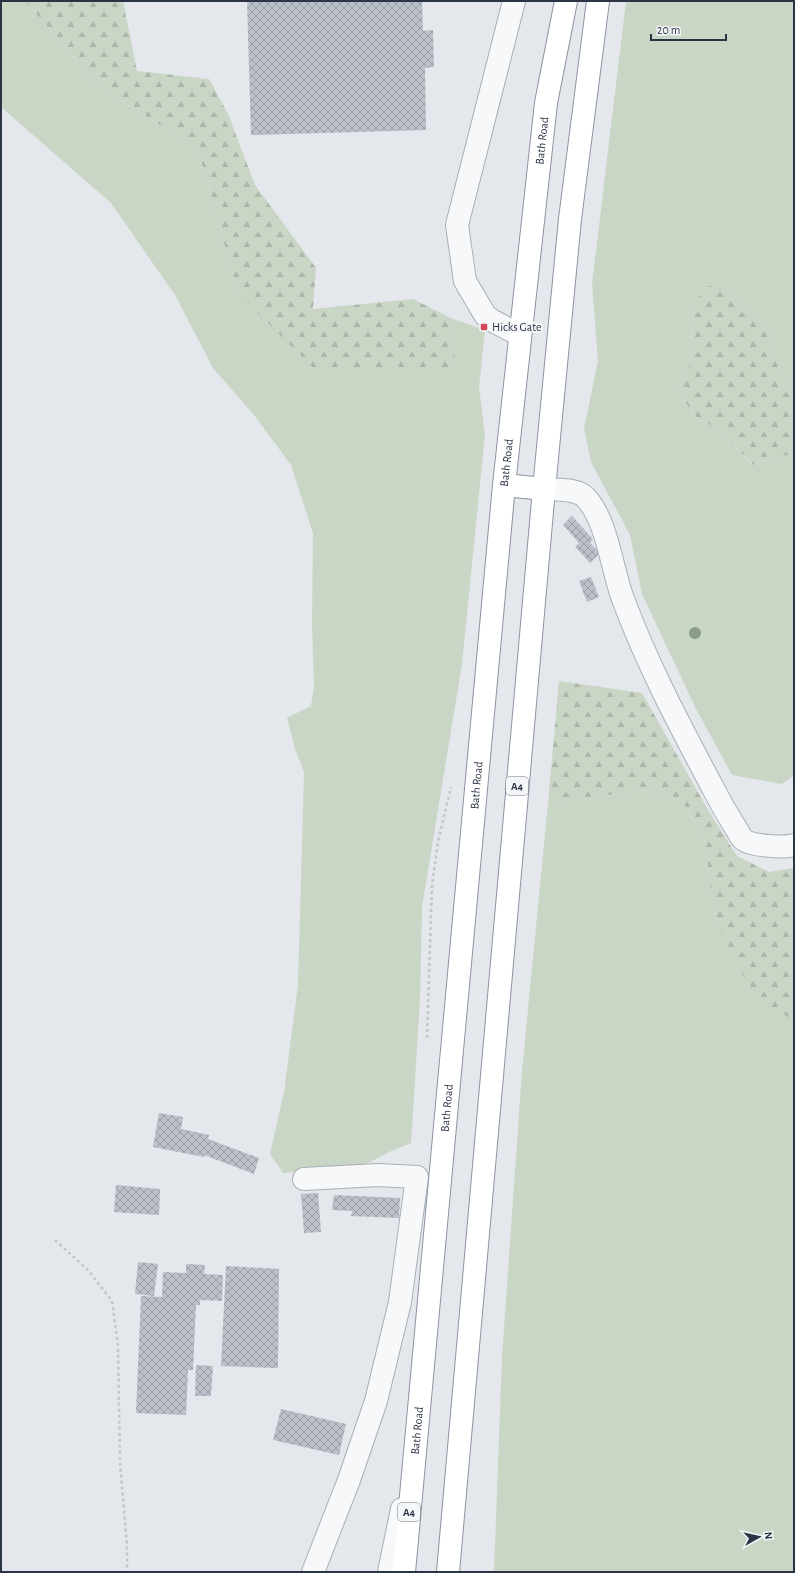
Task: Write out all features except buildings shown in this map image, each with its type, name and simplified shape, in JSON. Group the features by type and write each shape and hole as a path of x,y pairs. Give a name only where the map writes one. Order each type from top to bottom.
{"highway":[{"name":"Bath Road","path":"404,1572 504,485 546,103 566,1"},
{"name":"A4","path":"448,1572 544,489 570,219 598,1"},
{"path":"504,485 544,489"}],"street":[{"path":"514,1 457,225 465,281 489,318 520,336"},
{"path":"544,489 574,492 584,497 594,511 602,528 623,598 647,656 728,817 744,840 762,846 789,847 794,845"},
{"path":"304,1179 378,1175 417,1177 400,1302 376,1401 349,1480 313,1572"},
{"path":"389,1572 414,1452"}],"path":[{"path":"427,1043 432,886 438,842 451,783"},
{"path":"55,1240 88,1270 112,1301 118,1345 120,1462 127,1545 127,1572"}],"green space":[{"path":"1,1 25,1 98,86 198,149 238,293 455,367 453,319 485,330 479,387 485,435 462,664 422,907 420,1001 411,1143 391,1151 361,1167 283,1173 270,1154 284,1092 298,985 304,772 295,749 287,718 311,706 314,686 312,624 313,533 291,465 254,415 213,368 175,295 111,203 1,107"},
{"path":"25,1 123,1 137,71 209,79 228,114 255,185 316,268 313,309 413,299 453,319 455,367 316,371 238,293 198,149 98,86"},
{"path":"626,1 794,1 794,395 779,370 767,325 746,311 731,288 693,304 690,363 678,392 695,416 719,430 752,465 794,453 794,775 782,784 732,775 696,709 642,594 630,535 591,462 584,429 598,361 592,284"},
{"path":"708,286 731,288 746,311 767,325 779,370 794,395 794,453 753,465 719,430 695,416 678,392 690,363 693,304"},
{"path":"559,681 642,693 708,810 737,856 769,872 794,868 794,1020 756,999 716,924 704,837 682,801 646,790 548,803"},
{"path":"646,790 682,801 704,837 716,924 794,1020 794,1572 494,1572 502,1357 522,1071 548,803"}],"place":[{"name":"Hicks Gate","path":"484,327"}]}
